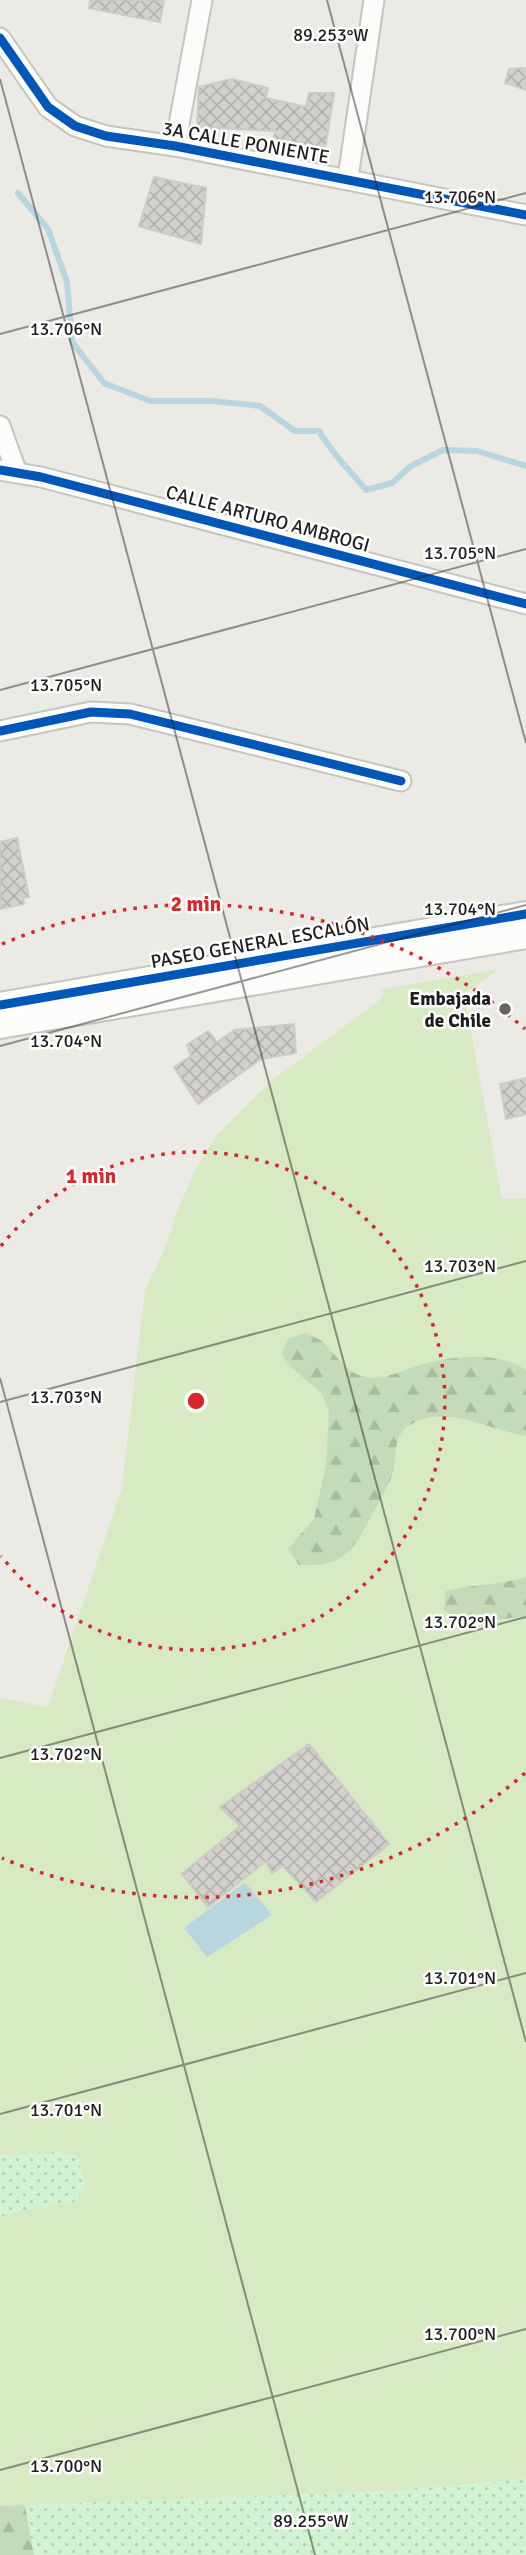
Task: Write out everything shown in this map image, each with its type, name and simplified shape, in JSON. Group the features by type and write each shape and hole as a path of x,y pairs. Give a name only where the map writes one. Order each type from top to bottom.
{"street":[{"path":"175,146 201,0"},
{"path":"348,178 374,0"},
{"name":"3A CALLE PONIENTE","path":"0,38 48,107 75,125 106,136 348,178 526,215"},
{"path":"0,426 8,471"},
{"name":"CALLE ARTURO AMBROGI","path":"8,471 41,477 526,604"},
{"path":"0,731 91,712 130,713 401,781"},
{"name":"PASEO GENERAL ESCALÓN","path":"0,1005 526,914"},
{"name":"PASEO GENERAL ESCALÓN","path":"0,1026 526,936"}],"green space":[{"path":"498,969 464,994 502,1199 526,1198 526,2479 393,2491 0,2506 0,1698 48,1707 122,1488 145,1290 166,1246 176,1214 194,1173 215,1137 271,1081 382,998 384,993 380,990"},
{"path":"306,1333 323,1342 347,1368 358,1375 371,1378 385,1377 430,1362 458,1358 487,1357 514,1364 526,1370 526,1436 444,1416 414,1423 400,1435 389,1482 354,1545 339,1559 328,1563 299,1565 288,1549 314,1519 326,1464 329,1410 321,1393 292,1368 281,1354 289,1338"},
{"path":"526,1577 526,1616 476,1623 459,1620 444,1610 446,1591"},
{"path":"58,2152 77,2156 85,2184 76,2202 37,2207 0,2217 0,2156"},
{"path":"526,2479 526,2555 34,2555 25,2505 393,2491"},
{"path":"25,2505 34,2555 0,2555 0,2506"}],"water":[{"path":"245,1882 272,1915 207,1957 184,1928"}],"building":[{"path":"90,0 164,0 160,22 89,8"},
{"path":"526,68 526,90 505,83 509,69"},
{"path":"232,79 268,88 266,98 306,107 309,93 334,93 325,149 272,145 275,131 197,127 199,87"},
{"path":"154,177 206,188 201,244 139,226"},
{"path":"17,838 29,897 23,898 24,904 0,909 0,842"},
{"path":"294,1024 296,1053 261,1059 198,1104 174,1067 191,1056 187,1045 208,1031 217,1042 235,1030"},
{"path":"526,1078 526,1114 506,1119 500,1084"},
{"path":"309,1744 389,1844 316,1902 283,1866 272,1873 266,1861 208,1907 182,1874 240,1826 220,1807"}],"waterway":[{"path":"18,193 48,229 67,282 72,342 104,383 150,401 211,401 260,406 295,431 319,431 366,490 392,483 411,466 443,450 477,451 526,466"}],"cycle path":[{"path":"0,38 48,107 75,126 106,136 175,146 526,215"},
{"path":"0,470 41,477 526,604"},
{"path":"0,731 91,712 130,714 401,781"},
{"path":"0,1005 526,914"}],"place":[{"name":"Embajada de Chile","path":"505,1009"}]}
